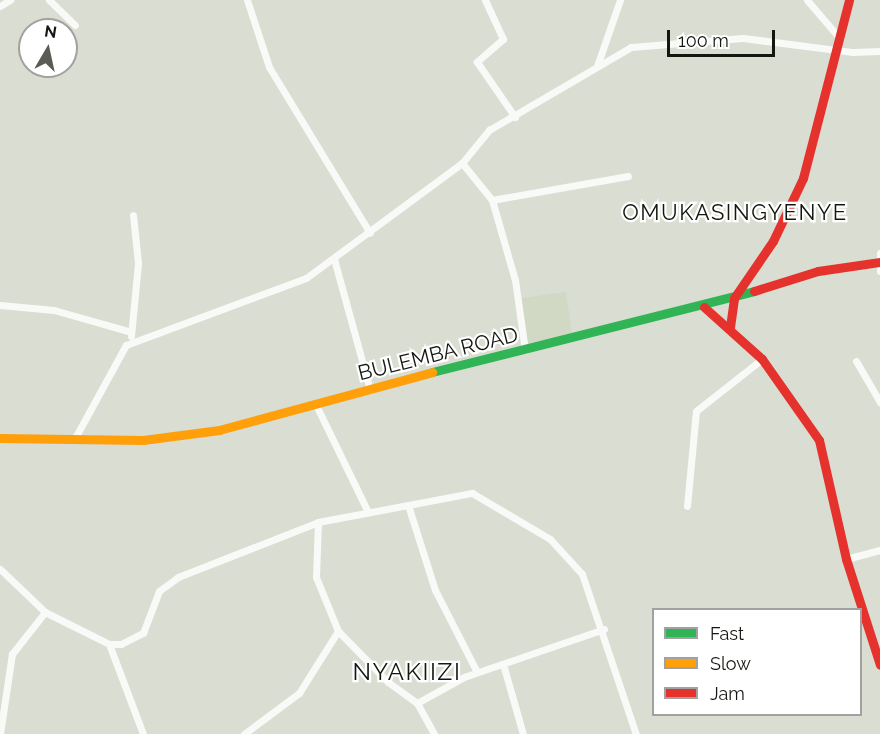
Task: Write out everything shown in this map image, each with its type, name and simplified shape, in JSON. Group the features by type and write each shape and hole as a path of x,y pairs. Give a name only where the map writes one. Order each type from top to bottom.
{"main road":[{"path":"730,327 734,298 773,241 803,178 833,48 849,0"},
{"name":"BULEMBA ROAD","path":"0,438 179,437 316,405 525,350 704,307 818,271 879,265"},
{"path":"704,307 730,327 762,359 822,447 846,559 862,608"},
{"path":"862,609 880,665"}],"street":[{"path":"0,6 10,0"},
{"path":"49,0 68,18"},
{"path":"247,0 269,67 370,233"},
{"path":"485,0 503,39 477,62 515,117"},
{"path":"597,66 620,0"},
{"path":"807,0 837,35"},
{"path":"132,341 170,333 240,300 290,285 334,260 462,163 476,141 597,66 655,41 694,45 709,38 743,38 880,51"},
{"path":"462,163 492,200 515,280 525,350"},
{"path":"492,200 628,176"},
{"path":"75,438 95,395 132,341 138,263 133,214"},
{"path":"879,265 880,253"},
{"path":"334,260 370,390"},
{"path":"0,305 54,310 131,332"},
{"path":"687,506 696,411 762,359"},
{"path":"856,361 880,402"},
{"path":"316,405 368,512"},
{"path":"109,645 143,633 159,591 171,581 318,522 465,492 494,502 572,561 590,587 636,734"},
{"path":"408,505 426,569 477,672"},
{"path":"318,522 316,577 338,631 388,682 417,703 434,734"},
{"path":"846,559 880,550"},
{"path":"0,568 45,612 109,645 143,734"},
{"path":"0,734 12,654 45,612"},
{"path":"417,703 477,672 604,629"},
{"path":"244,734 299,693 338,631"},
{"path":"503,664 523,734"}],"shaded area":[{"path":"566,292 572,337 522,344 515,299"}],"traffic: fast":[{"path":"432,372 754,291"}],"traffic: slow":[{"path":"0,438 143,440 219,430 432,372"}],"traffic: jam":[{"path":"730,327 734,298 773,241 803,178 849,0"},
{"path":"754,291 818,271 880,262"},
{"path":"704,307 762,359 819,440 846,559 862,608"},
{"path":"862,609 880,665"}],"district":[{"name":"OMUKASINGYENYE","path":"735,213"},
{"name":"NYAKIIZI","path":"407,672"}]}
